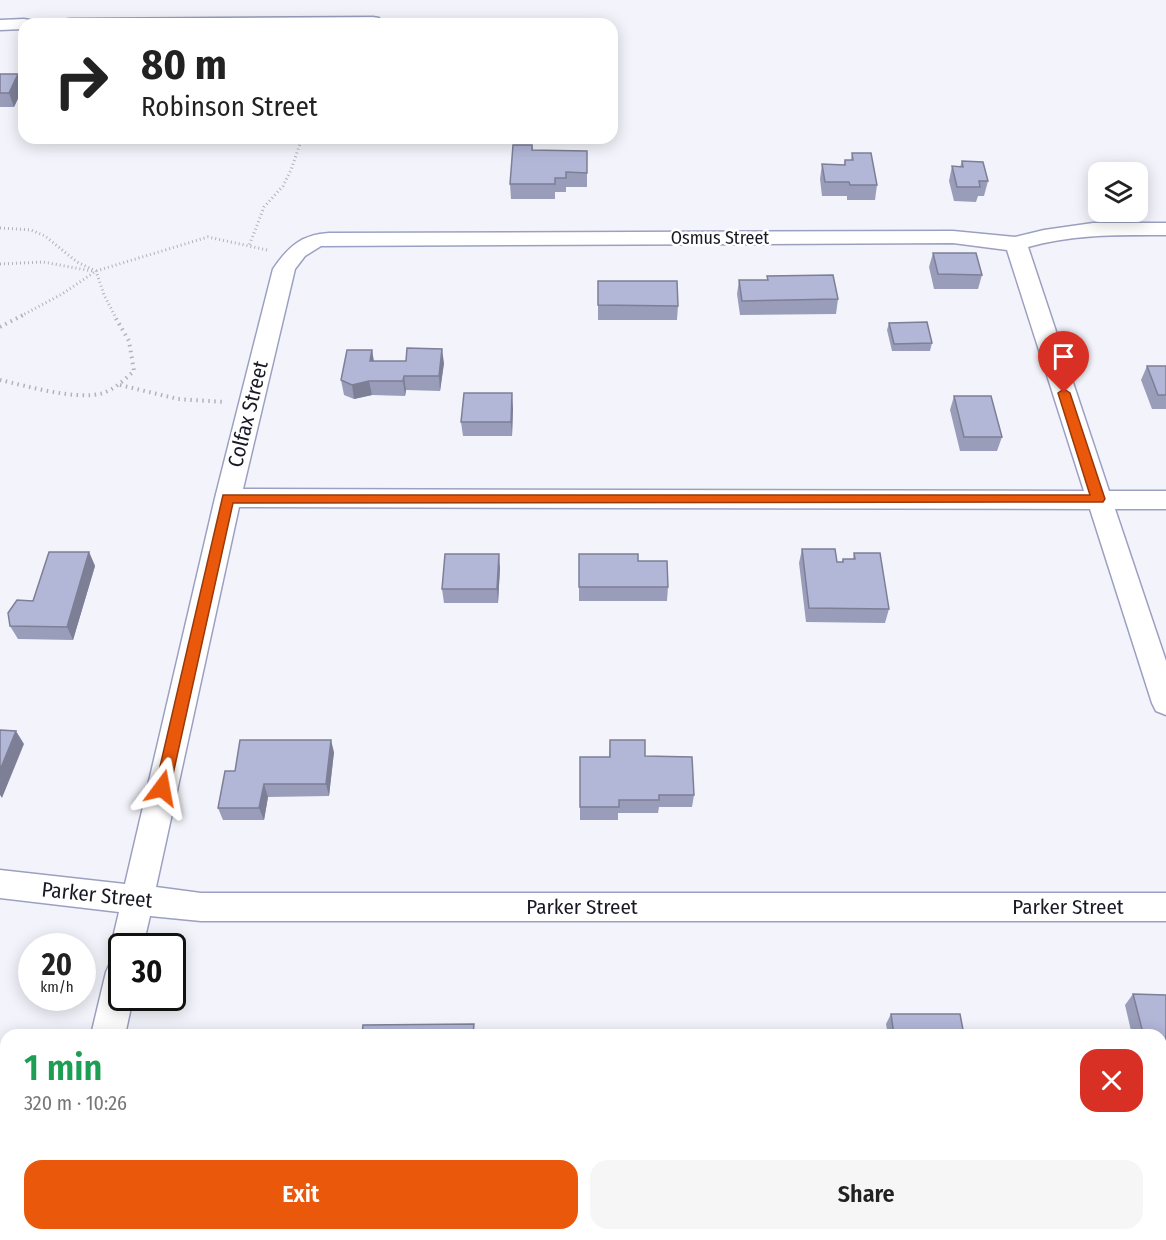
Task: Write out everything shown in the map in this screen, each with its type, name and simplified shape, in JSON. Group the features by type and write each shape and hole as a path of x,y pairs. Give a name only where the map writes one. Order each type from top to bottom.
{"street":[{"path":"0,24 18,24"},
{"name":"Osmus Street","path":"288,262 297,250 318,239 953,237 1016,244 1044,236 1093,230 1166,229"},
{"path":"1016,244 1166,703"},
{"name":"Colfax Street","path":"130,933 228,498 288,262"},
{"path":"228,498 1166,500"},
{"name":"Parker Street","path":"0,884 201,907 1166,907"},
{"path":"109,1029 113,1011"}],"path":[{"path":"249,246 264,207 283,186 300,144"},
{"path":"0,228 31,230 45,236 77,262 96,272 105,297 126,332 135,355 134,371 119,385 101,394 82,394 0,380"},
{"path":"0,327 62,294 96,272 208,237 249,246 288,262"},
{"path":"0,264 43,262 96,272"},
{"path":"119,385 178,399 251,403"}],"building":[{"path":"0,74 18,74 9,93 0,93"},
{"path":"513,145 532,145 532,150 587,151 587,173 566,172 566,178 555,178 555,184 510,184"},
{"path":"852,153 871,153 877,185 825,182 822,164 845,165 845,160 853,160"},
{"path":"962,161 983,162 988,181 979,181 980,187 957,187 952,166 963,167"},
{"path":"933,253 976,253 982,275 938,274"},
{"path":"833,275 838,299 742,301 739,280 768,280 767,276"},
{"path":"598,281 677,281 678,306 598,305"},
{"path":"927,322 932,343 894,344 889,323"},
{"path":"407,348 442,349 439,376 404,376 403,381 369,381 352,385 341,380 347,350 372,350 370,361 406,361"},
{"path":"1147,366 1166,366 1166,395 1158,395"},
{"path":"464,393 512,393 511,422 461,422"},
{"path":"954,396 991,396 1002,437 964,437"},
{"path":"802,549 835,549 837,562 843,562 843,559 855,559 854,553 880,553 889,609 809,608"},
{"path":"49,552 89,552 67,627 10,626 8,613 17,600 33,601"},
{"path":"445,554 499,554 497,589 442,589"},
{"path":"579,554 638,554 638,561 667,561 668,587 579,587"},
{"path":"0,730 16,731 0,770"},
{"path":"240,740 331,740 326,784 264,784 259,808 218,808 225,771 235,771"},
{"path":"610,740 645,740 645,756 692,757 694,795 659,795 659,800 619,800 619,807 580,807 580,757 610,757"},
{"path":"1133,994 1166,995 1166,1029 1142,1029"},
{"path":"891,1014 960,1014 963,1029 893,1029"},
{"path":"474,1024 474,1029 363,1029 363,1025"}],"route":[{"path":"162,788 228,498 1098,499 1064,393"}]}
